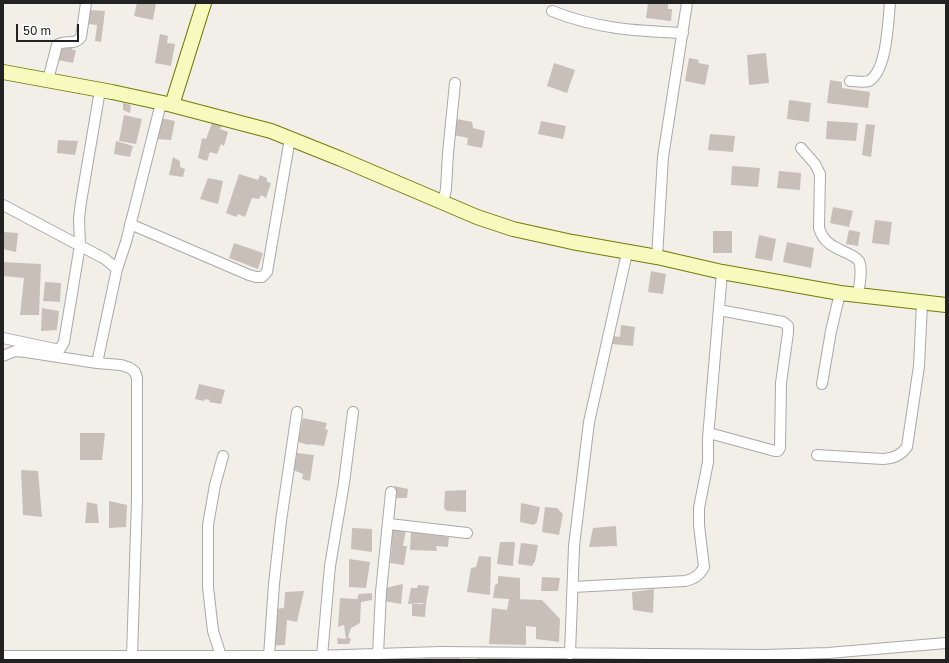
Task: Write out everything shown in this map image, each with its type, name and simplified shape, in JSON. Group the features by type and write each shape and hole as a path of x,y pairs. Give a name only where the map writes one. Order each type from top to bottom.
{"street":[{"path":"48,80 57,45 61,42 76,42 81,38 86,3"},
{"path":"97,363 117,269 130,224 166,104 204,3"},
{"path":"657,257 663,157 687,3"},
{"path":"850,81 869,81 875,75 881,64 890,3"},
{"path":"552,11 593,25 628,30 683,33"},
{"path":"3,72 166,104 271,131 477,217 513,229 572,242 657,257 722,272 840,293 946,305"},
{"path":"443,203 446,189 455,83"},
{"path":"3,338 55,349 60,349 62,347 66,335 80,245 81,202 100,90"},
{"path":"130,224 249,275 262,277 267,272 290,138"},
{"path":"801,148 815,164 820,174 819,228 821,235 824,240 857,258 859,262 860,276 858,296"},
{"path":"3,205 105,259 117,269"},
{"path":"570,654 574,546 589,422 627,252"},
{"path":"572,587 685,581 697,577 704,567 699,525 699,508 708,462 722,272"},
{"path":"822,384 831,332 840,293"},
{"path":"817,455 883,459 893,458 901,454 907,447 919,366 922,303"},
{"path":"709,433 775,451 778,451 780,448 781,383 788,326 783,322 719,310"},
{"path":"3,356 15,351 26,352 97,363 121,365 130,368 135,372 138,385 137,500 132,656"},
{"path":"269,656 274,584 281,521 297,412"},
{"path":"322,656 330,566 344,484 353,412"},
{"path":"221,656 213,631 209,594 208,525 222,456"},
{"path":"374,656 389,524 391,492"},
{"path":"389,524 468,533"},
{"path":"3,656 119,658 132,656 374,656 440,652 570,654 600,657 764,658 946,643"}],"building":[{"path":"137,3 156,3 153,20 134,16"},
{"path":"648,3 668,3 668,9 672,9 671,21 646,18"},
{"path":"90,10 105,11 101,42 95,41 97,25 88,24"},
{"path":"160,34 168,36 167,43 175,44 171,66 155,63"},
{"path":"61,45 73,47 72,50 76,50 73,63 58,60"},
{"path":"766,53 769,83 749,85 747,55"},
{"path":"689,58 699,60 698,63 709,65 705,85 685,81"},
{"path":"554,63 575,70 567,93 547,86"},
{"path":"830,80 842,82 842,88 870,92 868,108 827,103"},
{"path":"789,100 811,103 809,122 787,119"},
{"path":"123,103 131,105 130,113 123,110"},
{"path":"124,115 142,119 136,144 119,141"},
{"path":"161,118 175,121 171,140 155,139"},
{"path":"457,119 472,122 473,128 485,131 482,148 467,145 468,138 454,135"},
{"path":"541,121 566,126 563,139 538,134"},
{"path":"827,121 858,123 856,141 826,139"},
{"path":"212,123 222,125 220,129 228,132 224,146 221,144 217,154 210,152 207,161 198,158 202,138 206,139"},
{"path":"866,124 875,125 871,157 862,155"},
{"path":"710,134 735,136 733,152 708,150"},
{"path":"58,140 78,141 75,155 57,153"},
{"path":"116,141 133,146 130,157 114,154"},
{"path":"173,157 180,161 180,167 185,169 183,177 169,175"},
{"path":"732,166 760,168 758,187 731,185"},
{"path":"779,171 801,173 800,190 777,188"},
{"path":"239,174 258,180 260,175 267,178 267,182 271,183 266,198 261,195 259,199 252,198 245,217 238,214 236,217 226,213"},
{"path":"208,178 223,181 218,204 200,199"},
{"path":"833,207 853,211 849,227 830,223"},
{"path":"875,220 892,222 889,245 872,243"},
{"path":"849,230 860,232 858,246 846,244"},
{"path":"713,231 732,231 732,253 713,253"},
{"path":"3,232 18,233 16,252 3,249"},
{"path":"759,235 776,239 772,261 755,258"},
{"path":"787,242 814,248 811,268 783,262"},
{"path":"234,243 263,253 258,269 229,258"},
{"path":"3,262 41,264 39,315 20,315 24,278 3,276"},
{"path":"651,271 666,274 663,294 648,292"},
{"path":"45,282 61,283 60,302 43,301"},
{"path":"42,308 59,311 57,330 41,331"},
{"path":"621,325 635,327 633,346 612,344 613,336 620,337"},
{"path":"199,384 225,390 221,404 209,402 210,400 205,399 204,401 195,399"},
{"path":"303,418 327,423 325,429 328,430 324,446 309,445 298,442"},
{"path":"80,433 105,433 102,460 80,460"},
{"path":"297,453 314,455 310,481 302,479 303,474 293,470"},
{"path":"21,470 38,471 42,517 23,515"},
{"path":"394,486 408,489 407,498 394,498"},
{"path":"466,490 466,512 447,511 444,508 445,491"},
{"path":"109,501 127,505 126,527 109,528"},
{"path":"87,502 97,504 99,523 85,523"},
{"path":"521,503 540,507 537,522 534,525 520,522"},
{"path":"545,507 557,508 563,514 559,535 542,532"},
{"path":"616,526 617,546 589,547 593,528"},
{"path":"352,528 372,529 372,552 351,549"},
{"path":"390,529 406,530 403,546 407,546 404,565 390,563 392,545 389,545"},
{"path":"411,532 449,537 448,547 436,546 437,551 410,550"},
{"path":"500,542 515,542 513,566 497,564"},
{"path":"521,543 538,545 535,561 532,566 518,564"},
{"path":"479,556 491,557 490,595 467,592 471,568 476,567"},
{"path":"349,559 370,562 366,588 349,587"},
{"path":"498,576 520,578 520,599 515,599 542,600 560,619 559,642 536,639 536,627 526,626 526,645 489,644 492,608 507,610 509,599 493,598 495,585 498,583"},
{"path":"542,577 560,578 558,591 541,591"},
{"path":"403,584 401,604 384,601 385,588"},
{"path":"418,585 429,586 426,604 408,604 411,588 417,588"},
{"path":"654,589 653,613 633,610 632,592"},
{"path":"304,591 297,622 287,620 285,645 271,646 275,609 284,608 285,592"},
{"path":"372,593 372,600 361,602 360,623 351,628 348,637 351,639 349,644 338,644 337,638 346,639 344,625 338,627 340,598 357,599 359,594"},
{"path":"412,604 426,604 425,617 412,616"},
{"path":"510,655 511,660 474,660 481,656"},
{"path":"424,656 459,657 460,660 423,660"}]}
